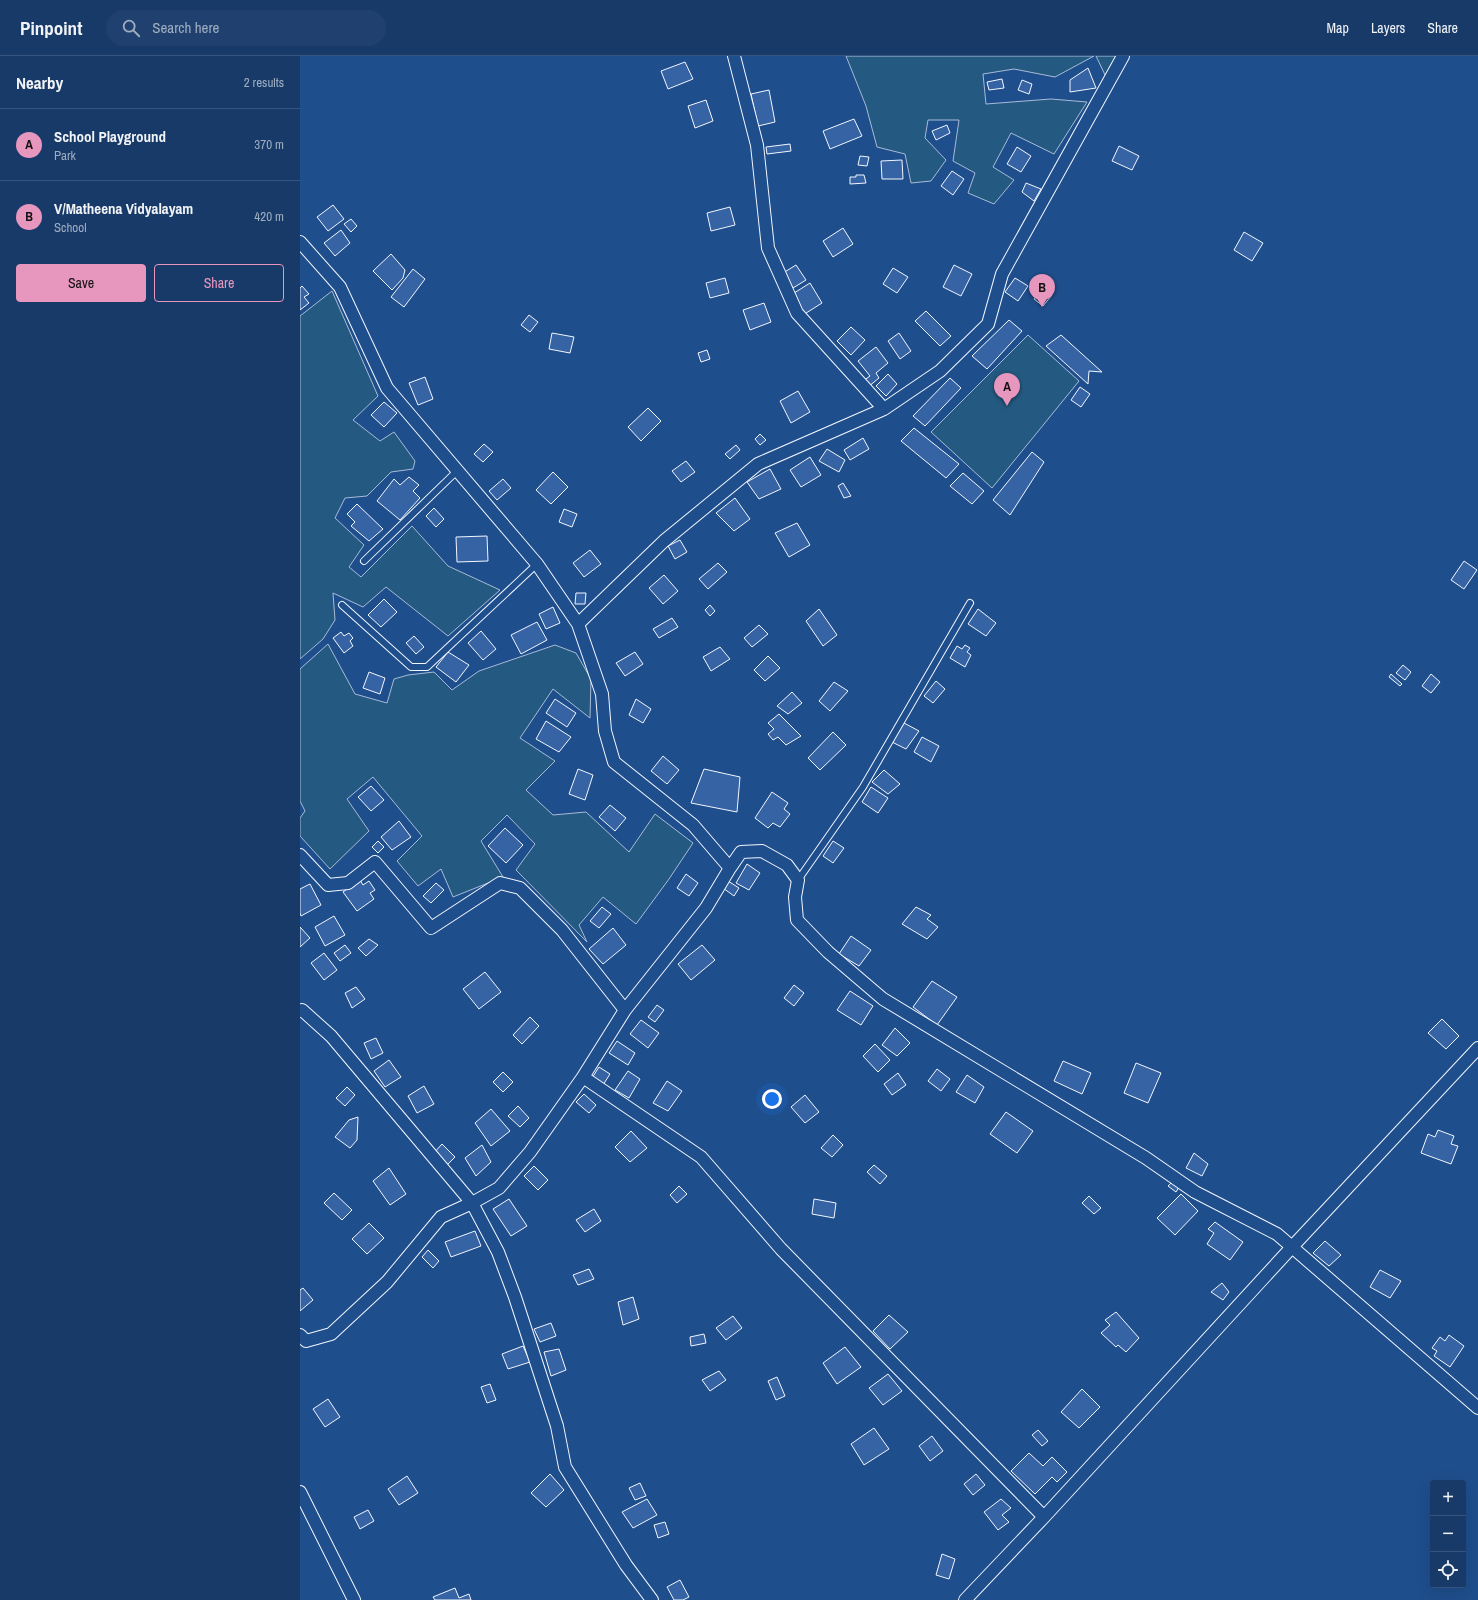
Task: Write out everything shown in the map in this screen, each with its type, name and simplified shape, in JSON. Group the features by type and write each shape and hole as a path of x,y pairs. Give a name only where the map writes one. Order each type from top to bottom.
{"street":[{"path":"734,56 757,145 768,248 797,313 884,409"},
{"path":"578,624 664,541 758,464 884,409 940,371 988,324 1002,274 1122,56"},
{"path":"300,242 340,287 387,388 537,564 578,624 602,694 605,732 614,762 693,825 730,868"},
{"path":"300,1335 306,1341 331,1334 387,1282 441,1217 472,1203 499,1188 530,1152 583,1077 625,1010 706,908 741,852 762,851 788,865 798,880 795,897 797,920 828,952 883,999 1146,1158 1194,1192 1277,1234 1478,1408"},
{"path":"300,855 328,885 348,883 375,862 431,928 500,883 520,888 562,930 625,1010"},
{"path":"300,1011 302,1010 331,1036 472,1203 498,1252 515,1297 556,1426 565,1468 626,1565 652,1600"},
{"path":"965,1600 1044,1517 1292,1247 1478,1048"},
{"path":"583,1077 701,1157 781,1249 1044,1517"},
{"path":"300,1492 354,1600"}],"lane":[{"path":"364,561 458,470"},
{"path":"342,605 411,667 427,667 537,564"},
{"path":"798,880 863,786 970,603"}],"shaded area":[{"path":"846,56 1094,56 1055,77 1014,69 983,74 986,104 1051,99 1087,102 1054,154 1011,133 993,167 1014,180 994,204 968,193 975,173 953,161 959,120 928,120 925,138 946,160 931,181 911,183 905,154 877,147 866,106"},
{"path":"1096,56 1117,56 1106,77"},
{"path":"332,291 378,396 353,420 380,441 394,432 415,461 413,469 391,472 367,496 345,498 335,518 364,545 349,567 361,577 412,526 448,566 500,590 448,636 386,587 363,607 333,593 335,620 323,639 300,659 300,316"},
{"path":"1028,335 1079,381 992,488 931,432"},
{"path":"328,644 355,694 387,703 394,679 408,675 434,672 452,690 479,671 555,645 576,653 591,679 590,718 553,689 520,738 555,761 526,790 553,815 586,812 629,852 655,814 693,843 636,924 603,897 579,925 587,942 516,870 535,844 507,815 481,841 503,877 453,897 441,869 418,886 397,861 422,836 373,777 347,799 369,831 330,869 300,836 300,818 305,811 300,801 300,669"}],"building":[{"path":"685,62 693,79 668,89 661,71"},
{"path":"1088,68 1096,88 1070,92 1070,80"},
{"path":"1002,79 1004,88 989,90 987,82"},
{"path":"1022,80 1032,84 1029,94 1018,90"},
{"path":"769,90 775,122 758,126 751,94"},
{"path":"706,100 713,121 695,128 688,106"},
{"path":"854,119 862,136 830,149 823,131"},
{"path":"947,125 950,133 936,140 932,131"},
{"path":"790,144 791,151 767,154 766,147"},
{"path":"1119,146 1139,156 1132,170 1112,161"},
{"path":"1017,147 1031,156 1021,172 1007,164"},
{"path":"860,156 869,157 867,166 858,165"},
{"path":"902,160 903,179 882,179 881,161"},
{"path":"952,171 964,179 953,195 941,186"},
{"path":"856,175 864,175 866,183 850,184 850,177 856,177"},
{"path":"1026,183 1041,189 1034,201 1022,192"},
{"path":"333,205 344,219 328,231 317,217"},
{"path":"730,207 735,225 711,231 707,213"},
{"path":"351,219 357,226 351,232 344,224"},
{"path":"843,228 853,244 833,257 823,241"},
{"path":"341,230 350,243 335,256 324,243"},
{"path":"1244,232 1263,243 1252,261 1234,250"},
{"path":"391,254 405,270 403,278 392,290 373,271"},
{"path":"796,265 806,280 793,288 783,273"},
{"path":"954,265 972,274 961,296 943,287"},
{"path":"893,268 908,277 897,293 883,284"},
{"path":"413,269 425,279 404,307 391,297"},
{"path":"725,278 729,293 710,298 706,283"},
{"path":"1015,278 1028,286 1018,301 1005,292"},
{"path":"810,283 822,303 803,315 791,295"},
{"path":"302,286 309,294 304,297 309,303 300,310 300,288"},
{"path":"1043,288 1052,295 1043,306 1034,299"},
{"path":"764,303 771,322 750,330 743,310"},
{"path":"926,311 951,336 940,346 915,321"},
{"path":"529,315 538,322 530,332 521,325"},
{"path":"1009,320 1022,331 987,369 972,356"},
{"path":"851,327 865,340 851,355 837,341"},
{"path":"552,333 574,337 570,353 549,349"},
{"path":"899,333 911,351 900,359 888,341"},
{"path":"1061,335 1102,372 1089,371 1088,384 1046,346"},
{"path":"876,347 888,363 876,373 879,378 868,387 863,381 870,376 858,361"},
{"path":"707,350 710,359 701,362 698,353"},
{"path":"888,374 897,384 886,396 876,386"},
{"path":"425,377 433,399 418,405 409,383"},
{"path":"950,378 961,388 925,426 913,416"},
{"path":"1080,387 1090,394 1081,407 1071,400"},
{"path":"798,391 810,412 791,423 780,401"},
{"path":"384,402 397,413 384,427 371,415"},
{"path":"648,408 661,421 641,441 628,427"},
{"path":"914,428 959,464 946,478 901,441"},
{"path":"760,434 766,440 760,445 755,439"},
{"path":"863,438 869,449 850,460 844,450"},
{"path":"484,444 493,452 483,462 474,454"},
{"path":"736,445 740,450 730,459 725,454"},
{"path":"827,449 845,460 839,472 819,461"},
{"path":"1032,452 1044,462 1010,515 993,500"},
{"path":"810,457 821,475 801,487 790,470"},
{"path":"686,461 695,472 681,482 672,471"},
{"path":"770,469 781,489 759,499 747,482"},
{"path":"553,472 568,487 551,504 536,490"},
{"path":"963,473 984,491 972,504 950,486"},
{"path":"409,477 419,485 413,491 420,498 400,520 377,501 394,479 400,485"},
{"path":"503,479 511,488 497,500 489,491"},
{"path":"843,483 851,496 844,498 838,486"},
{"path":"735,498 750,519 734,531 716,513"},
{"path":"357,504 383,529 369,541 351,526 355,522 347,514"},
{"path":"434,508 444,519 436,527 426,516"},
{"path":"564,509 577,514 572,527 559,522"},
{"path":"797,523 810,545 789,557 775,533"},
{"path":"487,536 488,561 457,562 456,537"},
{"path":"680,540 687,552 675,559 668,546"},
{"path":"590,550 601,564 584,577 573,563"},
{"path":"1464,561 1477,570 1464,589 1451,580"},
{"path":"718,563 727,572 708,589 699,579"},
{"path":"664,575 678,591 663,604 649,588"},
{"path":"576,593 586,593 585,604 575,604"},
{"path":"384,599 397,612 381,627 368,615"},
{"path":"710,605 715,611 710,616 705,610"},
{"path":"553,607 560,623 546,629 539,614"},
{"path":"819,609 837,635 823,646 806,621"},
{"path":"978,609 996,623 986,636 968,624"},
{"path":"672,618 678,627 659,638 653,629"},
{"path":"537,622 547,640 521,654 511,635"},
{"path":"759,625 768,634 752,647 744,638"},
{"path":"481,631 496,649 483,660 468,643"},
{"path":"341,632 344,636 349,633 353,638 350,641 353,646 344,653 333,638"},
{"path":"414,636 424,647 416,654 406,643"},
{"path":"965,645 970,648 967,652 971,655 965,667 950,658 957,646 962,649"},
{"path":"720,647 730,659 711,671 703,657"},
{"path":"448,652 469,665 456,682 436,667"},
{"path":"635,652 643,664 625,676 616,663"},
{"path":"768,656 780,668 765,681 754,670"},
{"path":"1403,665 1411,672 1405,680 1396,673"},
{"path":"369,672 385,678 380,694 363,688"},
{"path":"1391,674 1402,684 1400,686 1389,677"},
{"path":"1431,674 1440,682 1431,693 1422,686"},
{"path":"936,681 945,689 933,703 924,696"},
{"path":"834,682 848,691 830,711 819,701"},
{"path":"792,692 802,703 788,714 777,706"},
{"path":"555,699 576,713 567,727 546,713"},
{"path":"636,699 651,709 643,723 629,715"},
{"path":"779,714 801,736 786,745 778,737 773,740 768,734 774,729 768,723"},
{"path":"546,721 571,737 559,752 536,739"},
{"path":"904,723 919,731 906,749 892,742"},
{"path":"833,732 846,745 820,770 808,758"},
{"path":"922,737 939,746 931,762 914,752"},
{"path":"663,756 679,770 667,784 651,771"},
{"path":"578,769 593,775 585,800 569,794"},
{"path":"704,769 740,777 737,812 691,803"},
{"path":"884,770 900,784 888,794 872,782"},
{"path":"371,786 384,800 371,811 358,797"},
{"path":"871,787 888,798 878,813 862,802"},
{"path":"772,792 788,803 784,809 790,814 780,827 773,823 768,828 755,818"},
{"path":"610,805 626,818 615,831 599,817"},
{"path":"399,821 411,837 392,850 381,837"},
{"path":"505,828 523,845 506,863 488,846"},
{"path":"378,841 384,847 378,853 372,847"},
{"path":"833,841 844,848 833,863 823,856"},
{"path":"747,864 760,873 749,890 736,883"},
{"path":"686,874 698,883 689,896 677,888"},
{"path":"360,880 363,885 369,881 375,890 370,893 374,899 357,911 343,892"},
{"path":"728,881 739,888 734,896 723,888"},
{"path":"436,883 444,890 431,903 423,896"},
{"path":"310,884 321,905 301,916 300,889"},
{"path":"602,907 611,914 599,928 590,921"},
{"path":"916,907 931,915 927,919 938,927 927,939 902,924"},
{"path":"334,916 345,935 325,946 315,927"},
{"path":"300,927 310,938 300,947"},
{"path":"613,928 626,945 603,964 589,949"},
{"path":"851,936 871,950 859,966 839,954"},
{"path":"369,939 378,945 366,956 358,948"},
{"path":"345,945 351,953 340,961 334,953"},
{"path":"702,945 715,960 691,980 678,964"},
{"path":"324,953 337,970 324,980 311,963"},
{"path":"485,972 501,992 479,1009 463,989"},
{"path":"932,981 957,997 937,1025 913,1007"},
{"path":"794,985 804,993 794,1006 784,998"},
{"path":"356,987 365,999 352,1008 345,993"},
{"path":"850,991 873,1006 861,1025 837,1010"},
{"path":"657,1005 664,1010 655,1022 648,1017"},
{"path":"530,1017 539,1026 522,1044 513,1035"},
{"path":"1442,1019 1459,1036 1446,1049 1428,1033"},
{"path":"641,1020 659,1033 648,1048 630,1034"},
{"path":"895,1028 910,1043 897,1056 882,1045"},
{"path":"376,1038 383,1053 371,1059 364,1043"},
{"path":"617,1041 635,1053 628,1065 609,1053"},
{"path":"875,1044 890,1060 878,1072 863,1056"},
{"path":"389,1060 401,1077 385,1087 374,1071"},
{"path":"1063,1061 1091,1073 1082,1094 1054,1081"},
{"path":"1136,1063 1161,1073 1148,1103 1124,1093"},
{"path":"599,1067 610,1074 603,1085 592,1078"},
{"path":"937,1069 950,1079 941,1091 928,1081"},
{"path":"628,1071 640,1079 629,1098 615,1090"},
{"path":"503,1072 513,1082 503,1092 493,1082"},
{"path":"898,1073 906,1085 892,1095 884,1084"},
{"path":"967,1075 984,1087 975,1103 956,1092"},
{"path":"667,1081 682,1091 668,1111 653,1103"},
{"path":"424,1086 434,1104 417,1113 408,1096"},
{"path":"347,1087 355,1095 345,1106 336,1098"},
{"path":"584,1094 596,1105 589,1113 576,1102"},
{"path":"805,1095 819,1112 805,1123 791,1107"},
{"path":"518,1106 529,1118 520,1127 508,1116"},
{"path":"491,1109 510,1131 491,1146 475,1123"},
{"path":"1006,1112 1033,1131 1017,1153 990,1134"},
{"path":"358,1117 357,1140 350,1148 335,1137 349,1120"},
{"path":"1438,1130 1454,1136 1451,1144 1458,1146 1451,1164 1421,1153 1428,1134 1435,1137"},
{"path":"631,1131 647,1148 630,1162 615,1147"},
{"path":"833,1135 843,1145 832,1157 821,1148"},
{"path":"442,1144 455,1157 446,1166 433,1154"},
{"path":"482,1145 491,1162 476,1176 465,1158"},
{"path":"1194,1153 1208,1164 1202,1176 1186,1168"},
{"path":"874,1165 887,1176 880,1184 867,1172"},
{"path":"534,1166 548,1180 538,1190 524,1176"},
{"path":"389,1168 406,1194 390,1205 373,1181"},
{"path":"1172,1182 1179,1187 1176,1192 1168,1186"},
{"path":"679,1186 687,1194 677,1203 670,1195"},
{"path":"334,1193 352,1210 342,1220 324,1203"},
{"path":"1181,1194 1198,1211 1175,1235 1157,1218"},
{"path":"1089,1196 1101,1208 1094,1214 1082,1203"},
{"path":"509,1199 527,1226 511,1236 493,1209"},
{"path":"814,1199 836,1203 834,1218 812,1214"},
{"path":"594,1209 601,1221 585,1232 576,1220"},
{"path":"1215,1222 1243,1242 1230,1260 1207,1244 1214,1233 1208,1229"},
{"path":"369,1223 384,1238 367,1254 352,1239"},
{"path":"475,1231 481,1246 451,1257 445,1242"},
{"path":"1325,1241 1341,1255 1329,1266 1313,1253"},
{"path":"428,1250 439,1261 433,1268 422,1257"},
{"path":"589,1269 594,1279 578,1285 573,1275"},
{"path":"1380,1270 1401,1281 1390,1298 1370,1287"},
{"path":"1222,1283 1229,1292 1223,1300 1211,1292"},
{"path":"303,1288 313,1300 300,1311 300,1290"},
{"path":"633,1297 639,1319 623,1325 618,1302"},
{"path":"1116,1312 1139,1338 1126,1352 1118,1345 1116,1347 1101,1333 1110,1325 1105,1320"},
{"path":"889,1315 908,1332 890,1349 873,1331"},
{"path":"733,1316 742,1328 726,1340 716,1328"},
{"path":"551,1323 556,1336 540,1342 534,1329"},
{"path":"704,1334 706,1343 691,1346 690,1337"},
{"path":"1449,1335 1464,1346 1450,1367 1434,1356 1437,1351 1432,1348 1440,1337 1445,1341"},
{"path":"523,1346 530,1362 508,1369 502,1354"},
{"path":"845,1347 861,1367 837,1384 823,1363"},
{"path":"559,1349 566,1370 551,1376 544,1352"},
{"path":"719,1371 726,1380 710,1391 702,1380"},
{"path":"888,1374 902,1391 883,1405 869,1388"},
{"path":"777,1377 785,1396 776,1400 768,1381"},
{"path":"490,1384 496,1400 487,1403 481,1387"},
{"path":"1082,1389 1100,1407 1079,1428 1061,1412"},
{"path":"328,1399 340,1417 325,1427 313,1409"},
{"path":"874,1428 889,1449 864,1465 851,1444"},
{"path":"1038,1430 1048,1441 1042,1446 1032,1435"},
{"path":"932,1436 943,1451 930,1461 919,1446"},
{"path":"1029,1453 1043,1466 1052,1457 1067,1472 1057,1482 1052,1477 1035,1494 1011,1471"},
{"path":"550,1474 564,1490 546,1507 531,1493"},
{"path":"976,1474 985,1485 973,1495 964,1484"},
{"path":"407,1476 418,1493 399,1505 388,1489"},
{"path":"640,1483 646,1496 635,1500 629,1488"},
{"path":"647,1499 657,1515 633,1528 622,1512"},
{"path":"1001,1499 1011,1508 1002,1515 1009,1522 998,1530 984,1512"},
{"path":"368,1510 374,1521 360,1529 354,1517"},
{"path":"665,1522 669,1534 658,1538 654,1525"},
{"path":"942,1554 955,1559 949,1579 936,1575"},
{"path":"680,1580 689,1597 683,1600 674,1600 667,1587"},
{"path":"455,1588 459,1598 469,1594 471,1600 435,1600 433,1597"}],"place":[{"name":"V/Matheena Vidyalayam","path":"1042,307"},
{"name":"School Playground","path":"1007,406"}]}
